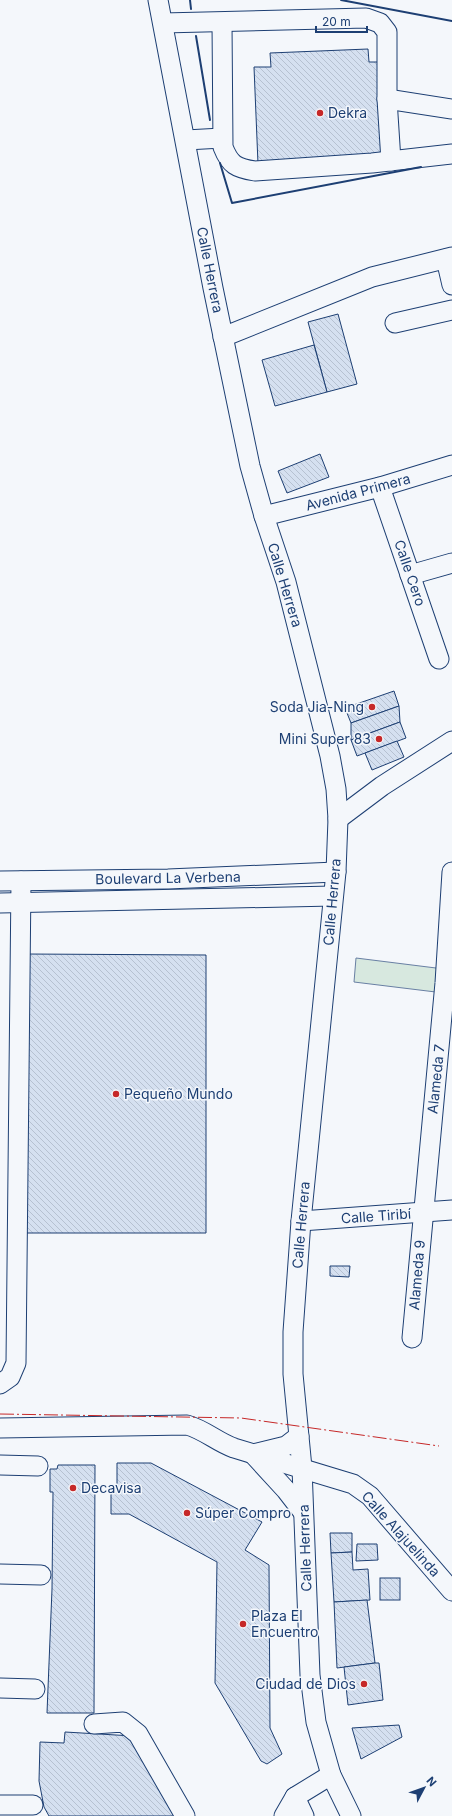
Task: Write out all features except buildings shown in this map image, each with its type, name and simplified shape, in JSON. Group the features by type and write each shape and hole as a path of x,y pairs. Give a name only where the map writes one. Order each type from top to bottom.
{"street":[{"name":"Calle Herrera","path":"158,0 223,337 250,466 264,516 286,582 332,763 338,819 336,872 301,1221 293,1332 293,1374 302,1468 310,1675 316,1722 331,1775 350,1816"},
{"path":"163,23 222,23 366,18 380,23 387,32 387,99 391,161"},
{"path":"222,23 223,147 228,159 240,169 255,171 391,161 452,154"},
{"path":"387,99 452,109"},
{"path":"186,140 222,138"},
{"path":"223,337 372,277 449,258 452,285"},
{"path":"394,323 452,310"},
{"name":"Avenida Primera","path":"264,516 380,487 452,465"},
{"name":"Calle Cero","path":"380,487 440,659"},
{"path":"410,575 452,563"},
{"path":"338,819 382,786 452,741"},
{"name":"Boulevard La Verbena","path":"0,881 168,879 336,872"},
{"name":"Alameda 7","path":"423,1213 445,983 452,872"},
{"path":"168,879 170,899"},
{"path":"0,1384 10,1377 16,1364 21,881"},
{"name":"Boulevard La Verbena","path":"0,903 333,896"},
{"name":"Calle Tiribí","path":"301,1221 452,1210"},
{"name":"Alameda 9","path":"412,1338 423,1213"},
{"name":"Calle Alajuelinda","path":"0,1428 187,1424 199,1428 225,1445 354,1484 370,1496 452,1590"},
{"path":"299,1436 286,1446 253,1454 286,1490 303,1512"},
{"path":"0,1465 38,1466"},
{"path":"0,1574 41,1574"},
{"path":"0,1688 35,1688"},
{"path":"94,1724 123,1722 138,1734 185,1816"},
{"path":"284,1816 295,1797 331,1775"},
{"path":"295,1797 304,1816"},
{"path":"0,1805 33,1805"}],"shaded area":[{"path":"356,958 452,970 452,994 354,982"}],"wall":[{"path":"190,0 191,9"},
{"path":"341,0 452,21"},
{"path":"196,36 210,120"},
{"path":"220,163 232,203 421,167"}],"power":[{"path":"0,1414 241,1418 439,1446"}],"place":[{"name":"Dekra","path":"320,113"},
{"name":"Soda Jia-Ning","path":"372,707"},
{"name":"Mini Super 83","path":"379,739"},
{"name":"Pequeño Mundo","path":"116,1094"},
{"name":"Decavisa","path":"73,1488"},
{"name":"Súper Compro","path":"187,1513"},
{"name":"Plaza El Encuentro","path":"243,1624"},
{"name":"Ciudad de Dios","path":"364,1684"}]}
